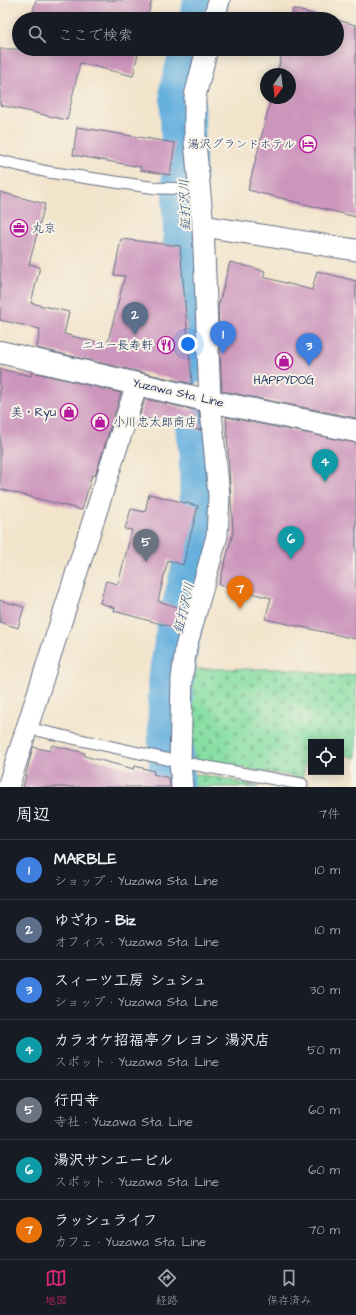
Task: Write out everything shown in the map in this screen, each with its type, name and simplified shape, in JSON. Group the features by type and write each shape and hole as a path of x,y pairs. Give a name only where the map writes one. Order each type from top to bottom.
{"main road":[{"name":"Yuzawa Sta. Line","path":"0,352 210,401 356,431"}],"street":[{"path":"216,12 219,0"},
{"path":"182,787 180,762 182,678 186,646 218,536 219,496 210,401 203,226 198,189 195,142 195,96 205,56"},
{"path":"203,226 356,250"},
{"path":"8,787 137,384"}],"lane":[{"path":"0,161 48,172 156,188 198,189"},
{"path":"27,728 180,762 302,784"}],"green space":[{"path":"194,669 289,669 339,676 356,674 356,758 344,755 344,739 308,739 308,761 306,761 302,778 191,759 188,735"},
{"path":"190,773 226,779 259,787 191,787"}],"building":[{"path":"36,0 152,0 149,12 33,12"},
{"path":"293,9 305,12 292,12"},
{"name":"湯沢グランドホテル","path":"344,22 356,25 356,217 248,190 270,104 296,104 296,68 278,68 281,56 344,56"},
{"path":"0,49 12,49 12,56 137,56 133,76 80,63 67,120 0,105"},
{"path":"77,127 175,143 170,175 140,170 141,167 73,155"},
{"path":"0,192 45,204 29,264 40,267 31,303 69,312 64,334 107,345 125,276 114,275 121,239 180,246 192,384 37,348 40,329 0,320"},
{"path":"230,262 265,271 263,277 312,290 317,271 356,281 356,418 222,391 218,307"},
{"path":"0,369 31,376 32,372 121,393 95,476 92,475 82,510 0,489"},
{"path":"145,399 199,411 201,430 139,417"},
{"path":"226,417 356,443 356,639 265,619 271,598 219,585 233,533"},
{"path":"149,494 198,506 183,565 168,560 158,601 181,608 176,628 114,611 115,608 100,603 106,581 118,584 132,530 125,529 131,509 145,512"},
{"path":"0,600 24,607 18,628 0,622"},
{"path":"52,745 85,753 84,756 134,769 135,766 154,771 153,774 169,778 170,787 23,787 33,747 50,751"}],"waterway":[{"name":"鉦打沢川","path":"203,12 206,0"},
{"name":"鉦打沢川","path":"190,362 182,88 191,56"},
{"name":"鉦打沢川","path":"172,787 170,723 171,677 178,633 203,530 201,453 198,431"}],"place":[{"name":"湯沢グランドホテル","path":"308,144"},
{"name":"丸京","path":"19,228"},
{"name":"ゆざわ - Biz","path":"135,335"},
{"name":"ニユー長寿軒","path":"166,345"},
{"name":"MARBLE","path":"223,354"},
{"name":"HAPPYDOG","path":"284,361"},
{"name":"スィーツ工房 シュシュ","path":"309,366"},
{"name":"美・Ryu","path":"69,412"},
{"name":"小川忠太郎商店","path":"100,422"},
{"name":"カラオケ招福亭クレヨン 湯沢店","path":"325,482"},
{"name":"湯沢サンエービル","path":"291,559"},
{"name":"行円寺","path":"146,562"},
{"name":"ラッシュライフ","path":"240,609"}]}
